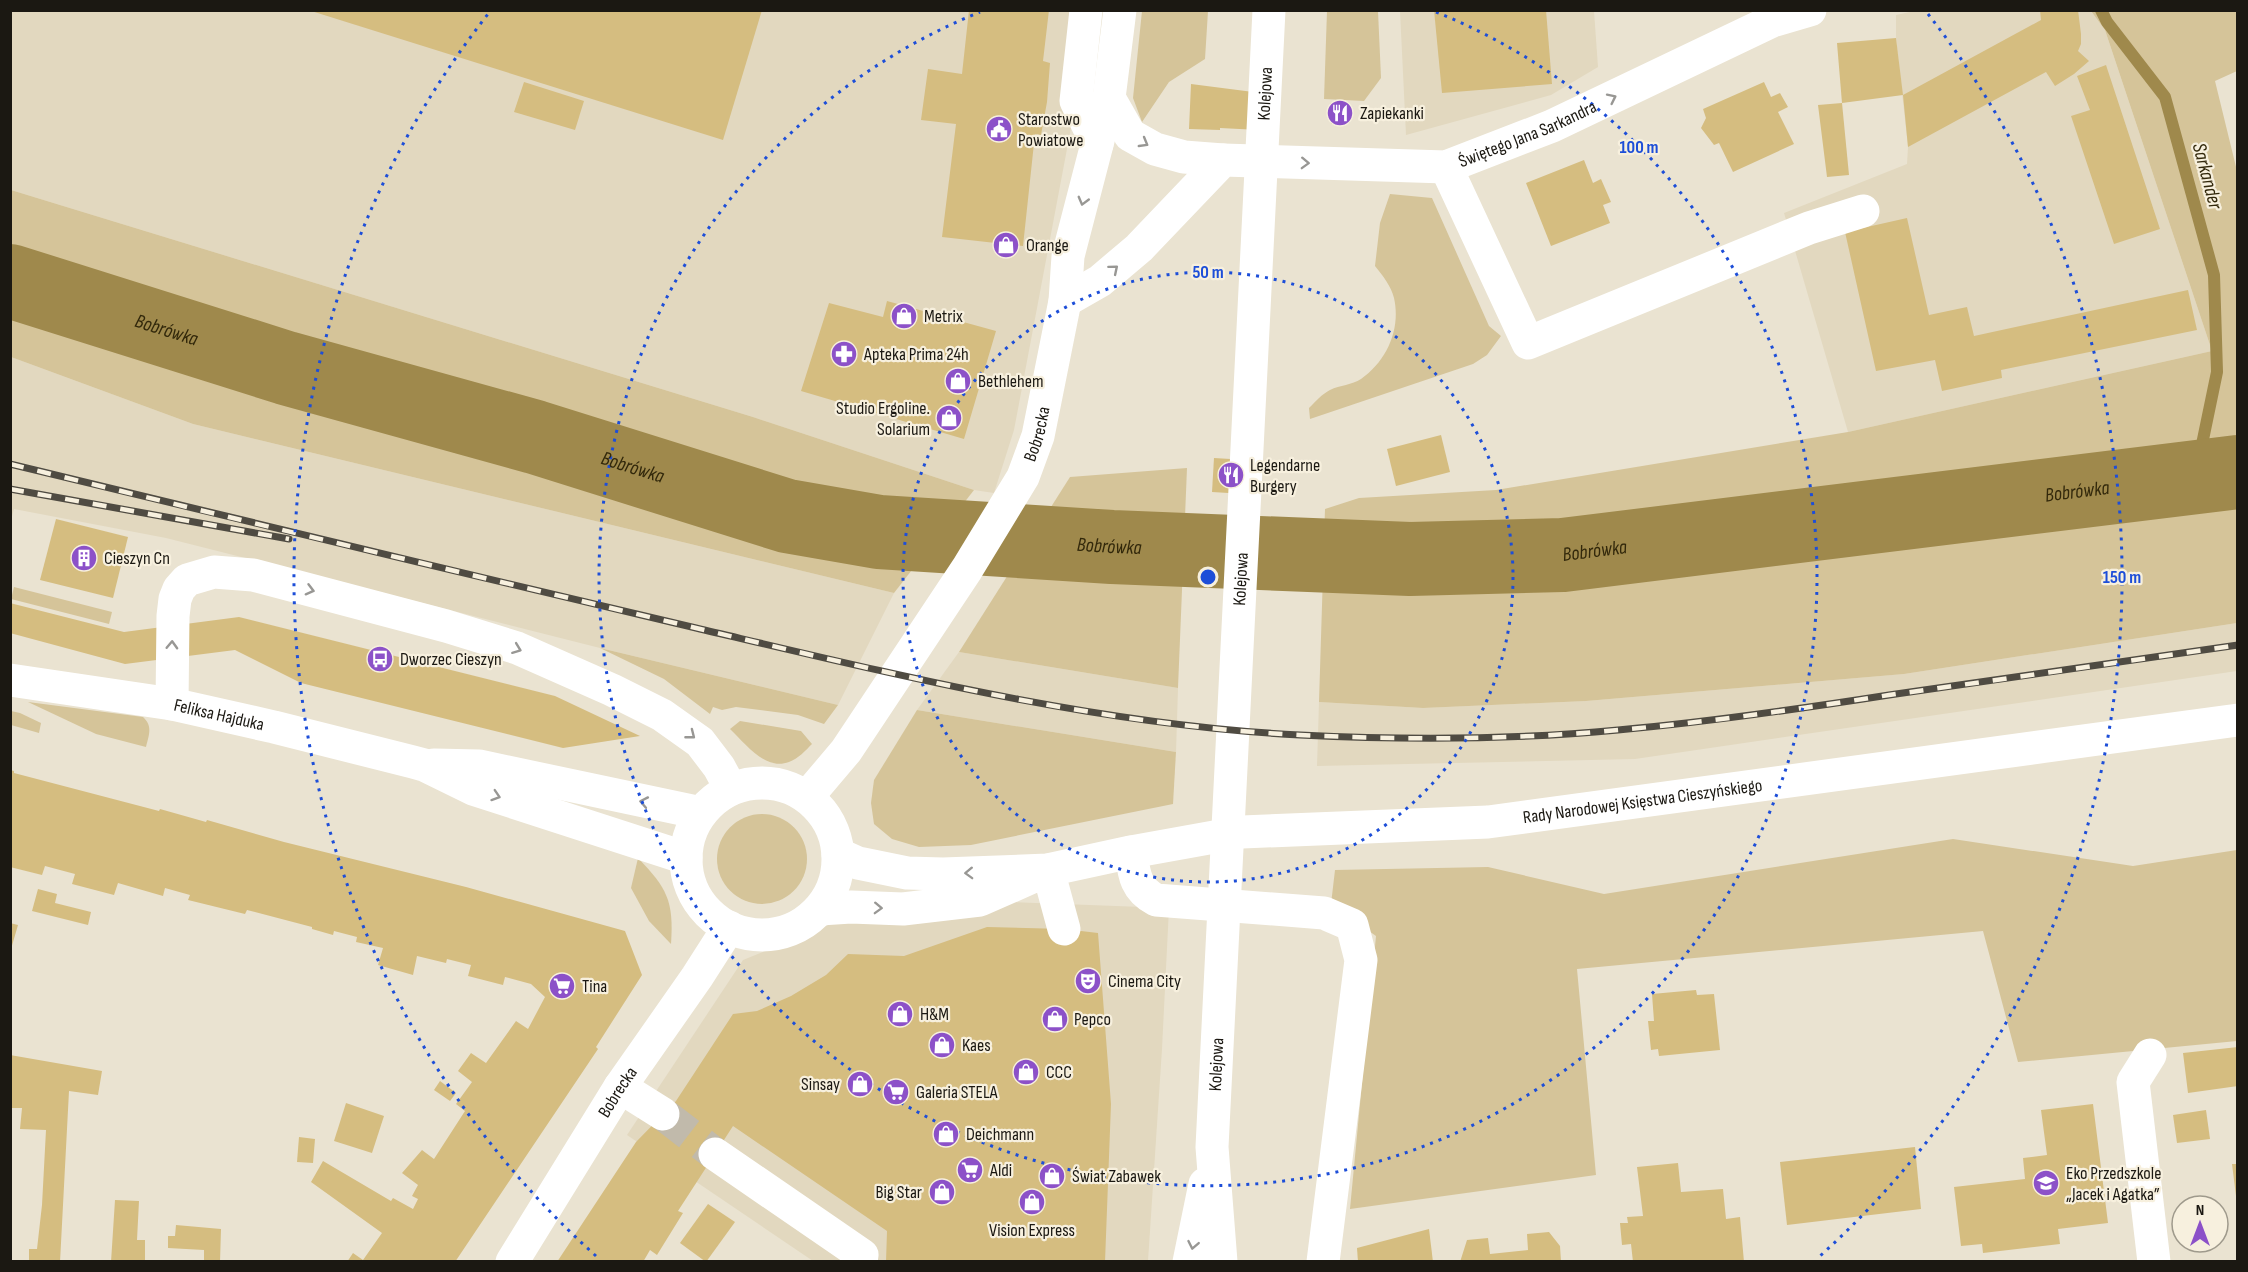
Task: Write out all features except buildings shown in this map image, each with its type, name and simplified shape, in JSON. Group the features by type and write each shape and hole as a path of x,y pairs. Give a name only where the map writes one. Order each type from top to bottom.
{"street":[{"path":"1086,10 1076,101 1097,144"},
{"name":"Bobrecka","path":"807,797 846,751 967,569 1015,492 1038,436 1065,301 1068,256 1109,98 1120,10"},
{"name":"Świętego Jana Sarkandra","path":"1109,98 1130,135 1155,149 1184,157 1446,167 1552,126 1772,21 1810,10"},
{"name":"Kolejowa","path":"1221,1262 1212,1147 1269,18"},
{"path":"1065,301 1100,281 1139,248 1223,160"},
{"path":"1446,167 1528,343 1809,228 1863,211"},
{"path":"172,704 173,616 179,588 187,580 214,572 253,575 446,626 517,648 612,690 662,715 700,742 719,767 731,789"},
{"name":"Feliksa Hajduka","path":"10,680 172,704 424,765 473,789 686,858"},
{"name":"Rady Narodowej Księstwa Cieszyńskiego","path":"838,854 858,863 907,873 1048,870 1242,832 1488,822 2238,720"},
{"name":"Feliksa Hajduka","path":"424,765 479,766 701,813"},
{"path":"770,783 790,788 807,797 823,813 834,832 838,854 837,874 831,893 819,909 804,922 785,931 764,935 744,933 729,927 708,912 696,897 688,878 686,858 690,834 701,813 714,799 731,789 750,784 770,783"},
{"path":"1131,852 1135,876 1143,893 1156,900 1324,913 1352,925 1361,960 1323,1262"},
{"path":"1048,870 1064,929"},
{"name":"Rady Narodowej Księstwa Cieszyńskiego","path":"819,909 851,907 903,909 980,900 1048,870"},
{"name":"Bobrecka","path":"512,1262 620,1087 698,977 729,927"},
{"path":"2150,1055 2133,1082 2154,1262"},
{"path":"620,1087 663,1114"},
{"name":"Kolejowa","path":"1189,1262 1212,1147"},
{"path":"715,1154 862,1255 861,1262"}],"shaded area":[{"path":"1919,10 2091,11 2105,30 2212,351 1848,432 1784,213 1907,164 1908,147 1896,38 1896,15"},
{"path":"10,11 1096,11 1070,133 1014,430 994,493 974,490 753,417 11,190"},
{"path":"1142,11 1208,11 1205,59 1169,82 1142,122 1133,98"},
{"path":"1327,11 1378,11 1381,78 1364,101 1324,99"},
{"path":"1400,11 1594,11 1598,67 1551,95 1406,135"},
{"path":"2091,11 2237,11 2237,71 2215,81 2237,171 2237,623 1904,674 1586,701 1423,708 1319,702 1325,509 1359,498 1496,490 1848,432 2212,351 2105,30"},
{"path":"11,190 753,417 974,490 894,593 193,424 11,357"},
{"path":"1390,194 1432,198 1489,326 1501,336 1487,355 1473,364 1310,419 1309,408 1319,398 1330,390 1361,379 1378,363 1390,343 1396,310 1394,298 1389,285 1375,266 1380,223"},
{"path":"11,357 193,424 894,593 838,705 600,648 166,538 14,509 11,520"},
{"path":"1187,468 1178,688 959,652 1070,477"},
{"path":"14,587 112,612 109,624 11,599"},
{"path":"2237,623 2237,671 1635,759 1317,766 1319,702 1423,708 1586,701 1904,674"},
{"path":"600,648 838,705 824,724 798,715 736,707 722,710 713,707 710,714 664,679"},
{"path":"959,652 1178,688 1176,752 917,710"},
{"path":"28,702 143,717 149,727 146,747 96,734"},
{"path":"917,710 1176,752 1173,804 971,845 919,847 892,839 874,824 871,803 874,780"},
{"path":"11,711 41,723 39,733 11,725"},
{"path":"740,721 801,731 812,744 792,761 772,763 756,754 730,729"},
{"path":"762,814 779,818 794,827 803,842 807,859 803,876 794,891 779,900 762,904 745,900 730,891 721,876 717,859 721,842 730,827 745,818"},
{"path":"1953,839 2133,866 2237,850 2237,1041 2018,1062 1983,931 1577,969 1596,1175 1350,1209 1376,936 1331,904 1335,870 1488,867 1604,894"},
{"path":"638,858 662,887 670,906 671,944 649,921 631,888"},
{"name":"Galeria STELA","path":"1010,902 1169,908 1148,1261 813,1261 627,1135 743,960 838,921"}],"waterway":[{"name":"Sarkander","path":"2101,10 2107,22 2165,97 2214,275 2217,372 2195,478"},
{"name":"Bobrówka","path":"10,281 286,368 535,437 787,516 879,532 1112,547 1410,559 1563,555 2238,472"}],"tunnel":[{"path":"663,1114 715,1154"}],"railway":[{"path":"10,464 920,679 1072,709 1148,721 1224,729 1380,738 1538,736 1618,730 1788,710 2238,645"},
{"path":"10,489 289,539"}],"place":[{"name":"Zapiekanki","path":"1340,113"},
{"name":"Starostwo Powiatowe","path":"999,129"},
{"name":"Orange","path":"1006,245"},
{"name":"Metrix","path":"904,316"},
{"name":"Apteka Prima 24h","path":"844,354"},
{"name":"Bethlehem","path":"958,381"},
{"name":"Studio Ergoline. Solarium","path":"949,418"},
{"name":"Legendarne Burgery","path":"1231,475"},
{"name":"Cieszyn Cn","path":"84,558"},
{"name":"Dworzec Cieszyn","path":"380,659"},
{"name":"Cinema City","path":"1088,981"},
{"name":"Tina","path":"562,986"},
{"name":"H&M","path":"900,1014"},
{"name":"Pepco","path":"1055,1019"},
{"name":"Kaes","path":"942,1045"},
{"name":"CCC","path":"1026,1072"},
{"name":"Sinsay","path":"860,1084"},
{"name":"Galeria STELA","path":"896,1092"},
{"name":"Deichmann","path":"946,1134"},
{"name":"Aldi","path":"970,1170"},
{"name":"Świat Zabawek","path":"1052,1176"},
{"name":"Eko Przedszkole „Jacek i Agatka”","path":"2046,1183"},
{"name":"Big Star","path":"942,1192"},
{"name":"Vision Express","path":"1032,1202"}]}
